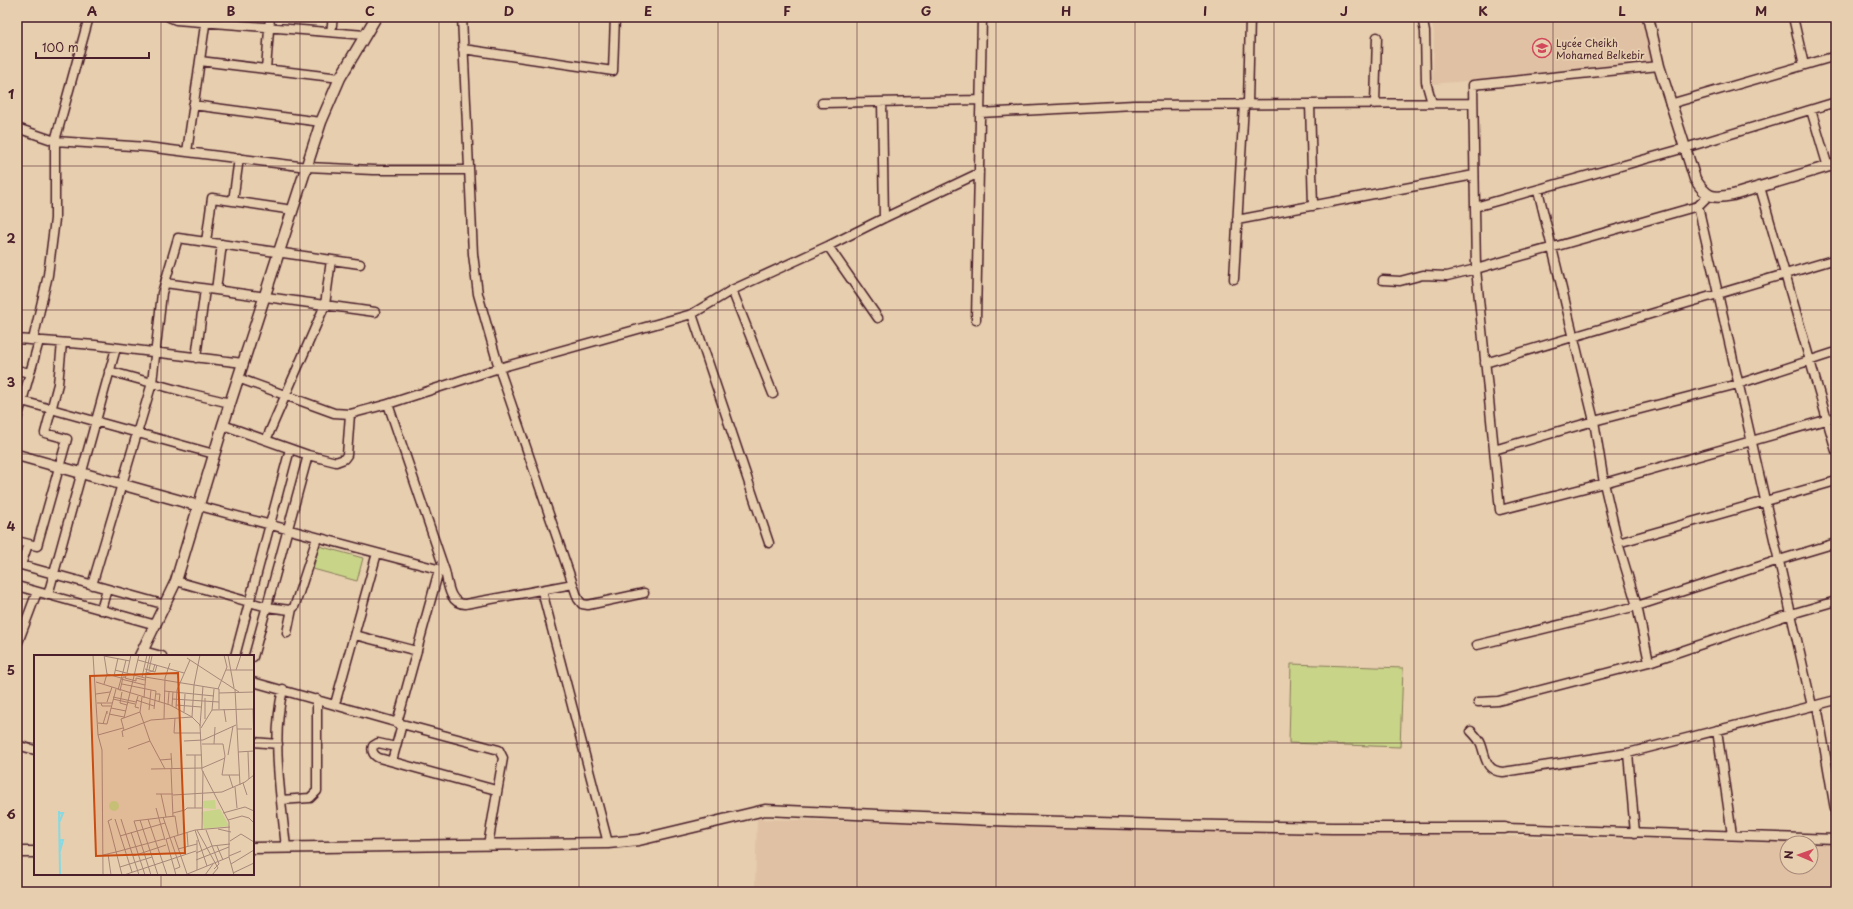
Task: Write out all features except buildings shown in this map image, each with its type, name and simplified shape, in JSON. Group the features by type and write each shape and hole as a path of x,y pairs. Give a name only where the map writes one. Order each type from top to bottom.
{"street":[{"path":"17,419 30,373 48,276 55,219 55,141 89,17"},
{"path":"169,17 176,20 205,20 365,35"},
{"path":"266,69 268,27 270,17"},
{"path":"331,32 333,17"},
{"path":"155,655 142,653 166,605 176,581 230,402 321,122 340,78 376,17"},
{"path":"462,17 473,254 478,294 499,368 578,599 585,605 644,593"},
{"path":"463,49 613,71 615,17"},
{"path":"976,320 982,17"},
{"path":"1234,279 1246,104 1250,17"},
{"path":"1422,17 1426,32 1426,82 1432,104"},
{"path":"1648,17 1659,66 1670,104 1695,179 1708,196 1717,198 1728,196 1832,165 1811,110"},
{"path":"1793,17 1804,65"},
{"path":"187,152 205,20"},
{"path":"1375,104 1377,37"},
{"path":"1670,104 1836,56"},
{"path":"200,61 340,78"},
{"path":"1659,66 1473,85 1476,269 1500,510 1604,483 1836,417"},
{"path":"822,104 980,100"},
{"path":"882,102 884,218"},
{"path":"1475,207 1685,148 1836,102"},
{"path":"980,113 1134,105 1473,103"},
{"path":"1310,104 1313,206"},
{"path":"193,105 321,122"},
{"path":"17,128 55,141 146,147 307,167 374,170 469,170"},
{"path":"233,201 239,158"},
{"path":"238,378 328,412 350,414 388,404 499,368 692,314 732,290 828,246 979,173"},
{"path":"1237,220 1474,176"},
{"path":"1760,187 1836,450"},
{"path":"1538,190 1594,421 1604,483 1618,543 1637,606 1649,662"},
{"path":"1383,280 1400,281 1423,275 1448,276 1476,269 1698,206 1708,196"},
{"path":"206,242 212,198 293,210"},
{"path":"1698,206 1791,614 1834,784 1836,815"},
{"path":"92,585 136,432 152,383 162,293 178,238 360,264"},
{"path":"216,290 222,244"},
{"path":"828,246 878,318"},
{"path":"1485,363 1836,259"},
{"path":"266,440 325,305 331,260"},
{"path":"165,283 375,312"},
{"path":"196,358 205,289"},
{"path":"732,290 773,394"},
{"path":"692,314 769,543"},
{"path":"17,339 155,352 243,363"},
{"path":"17,541 37,546 67,439 45,433 58,384 62,343"},
{"path":"48,595 116,348"},
{"path":"1494,450 1594,421 1738,384 1836,352"},
{"path":"17,370 30,373"},
{"path":"109,372 230,402"},
{"path":"22,401 214,454"},
{"path":"388,404 442,570 452,596 456,602 462,604 542,591 573,584"},
{"path":"223,425 308,455 336,462 344,459 348,450 350,414"},
{"path":"234,655 290,448"},
{"path":"17,455 317,538 442,570"},
{"path":"254,655 308,455"},
{"path":"1618,543 1836,481"},
{"path":"287,633 292,609 296,602 317,538"},
{"path":"1478,645 1637,606 1836,543"},
{"path":"28,544 21,565 166,605"},
{"path":"335,704 377,553"},
{"path":"392,761 396,747 399,723 417,651 442,570"},
{"path":"176,581 267,607 287,610 292,609"},
{"path":"17,586 156,626"},
{"path":"101,610 107,589"},
{"path":"542,591 608,843"},
{"path":"17,645 37,592"},
{"path":"1478,702 1498,701 1649,662 1791,614 1836,601"},
{"path":"355,635 417,651"},
{"path":"254,682 283,689 499,750 503,758 496,790 488,845"},
{"path":"283,689 278,714 278,744 281,800 286,848"},
{"path":"281,800 310,798 317,791 317,699"},
{"path":"1471,730 1480,743 1488,766 1498,772 1531,769 1628,752 1836,700"},
{"path":"1717,730 1732,835"},
{"path":"254,742 278,744"},
{"path":"396,747 380,743 374,745 372,748 376,757 496,790"},
{"path":"17,745 34,750"},
{"path":"1628,752 1635,833"},
{"path":"254,848 608,843 640,840 764,810 991,820 1333,828 1505,828 1836,839"},
{"path":"17,852 34,852"}],"shaded area":[{"name":"Lycée Cheikh Mohamed Belkebir","path":"1431,17 1643,17 1653,63 1433,84 1434,33"},
{"path":"757,819 1779,843 1779,875 1819,875 1819,843 1836,844 1836,892 755,892"}],"green space":[{"path":"319,546 363,558 357,581 313,569"},
{"path":"1291,664 1403,668 1400,747 1289,743"}],"place":[{"name":"Lycée Cheikh Mohamed Belkebir","path":"1542,48"}]}
